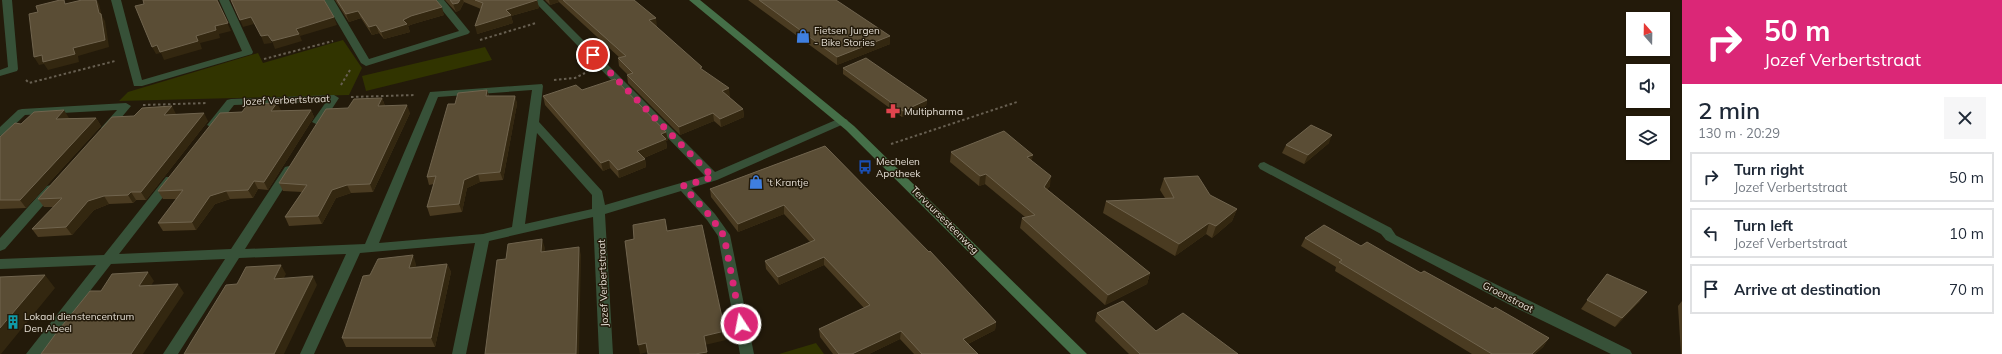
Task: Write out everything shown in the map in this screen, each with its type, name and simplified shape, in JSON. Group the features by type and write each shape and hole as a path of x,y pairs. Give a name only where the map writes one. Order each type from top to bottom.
{"street":[{"path":"0,73 13,69 7,0"},
{"path":"116,0 138,84 248,52 224,0"},
{"path":"329,0 366,63 465,32 439,0"},
{"path":"538,0 713,177"},
{"name":"Tervuursesteenweg","path":"694,0 842,121 1080,354"},
{"path":"370,248 434,94 538,86 518,230"},
{"name":"Jozef Verbertstraat","path":"206,133 231,102 334,98"},
{"name":"Jozef Verbertstraat","path":"314,130 334,98"},
{"path":"0,133 22,112 126,106"},
{"path":"100,135 126,106"},
{"name":"Jozef Verbertstraat","path":"532,121 598,194 606,354"},
{"path":"0,264 355,249 484,238 600,212 713,177 842,121"},
{"path":"170,354 236,254 293,163"},
{"name":"Groenstraat","path":"1264,166 1386,231 1391,237 1517,302 1625,354"},
{"path":"33,354 177,171"},
{"path":"0,246 58,182"},
{"path":"683,186 711,217 724,236 746,354"},
{"path":"459,354 484,238"},
{"path":"307,354 355,249"}],"path":[{"path":"458,34 467,44 555,17"},
{"path":"248,52 261,52 265,59 350,36"},
{"path":"13,69 29,83 131,57"},
{"path":"334,98 350,69 366,63"},
{"path":"538,86 552,80 575,78 602,65"},
{"path":"334,98 434,94"},
{"path":"126,106 231,102"},
{"path":"873,150 1017,102"}],"shaded area":[{"path":"343,40 362,68 349,95 119,101 128,92 258,53 263,63"},
{"path":"485,47 492,60 366,91 362,76"},
{"path":"816,343 824,354 779,354"}],"building":[{"path":"64,0 65,4 82,0 96,0 99,13 101,14 105,40 73,48 75,54 43,62 42,55 34,57 29,14 38,12 36,6"},
{"path":"143,0 217,0 228,23 215,26 216,30 196,36 198,41 160,52 157,45 152,47 135,6 144,4"},
{"path":"231,0 324,0 334,17 296,29 299,34 272,41 268,35 261,36 251,17 240,20"},
{"path":"337,0 436,0 442,7 411,16 403,20 407,24 381,32 376,25 369,27 358,11 346,14"},
{"path":"450,0 460,0 458,3 453,4"},
{"path":"475,0 537,0 506,10 511,15 475,26 483,3"},
{"path":"563,0 634,0 656,18 649,20 702,67 700,68 729,88 722,91 743,109 720,119 713,113 679,127 627,75 633,73 618,58 626,56"},
{"path":"759,0 836,0 890,36 837,57"},
{"path":"866,58 927,100 903,111 843,68"},
{"path":"615,79 666,132 661,134 666,139 637,151 645,159 618,170 609,160 601,163 543,96 576,85 582,90"},
{"path":"487,90 486,96 515,96 500,172 478,174 464,180 459,204 427,207 436,176 427,177 448,104 455,104 458,93"},
{"path":"382,98 378,106 407,105 370,184 347,185 332,190 318,216 285,217 307,185 279,183 326,109 348,108 354,99"},
{"path":"277,103 271,111 311,110 264,182 254,181 248,190 226,191 210,196 192,222 158,223 183,190 158,191 220,113 242,112 248,104"},
{"path":"172,106 164,115 204,113 141,192 131,192 128,195 104,196 88,201 66,227 32,229 62,198 38,199 112,117 134,116 142,108"},
{"path":"64,110 56,119 96,118 20,200 0,200 0,137 15,123 21,124 34,112"},
{"path":"1311,125 1332,135 1308,155 1286,145"},
{"path":"1004,131 1033,155 1027,157 1051,176 1044,187 1150,273 1108,295 1022,218 1035,215 986,174 980,176 951,152"},
{"path":"825,146 929,252 930,251 996,322 963,339 978,354 922,354 901,331 852,354 839,354 819,329 870,305 824,257 778,277 765,261 815,240 784,205 738,224 710,189"},
{"path":"1198,176 1210,195 1237,209 1216,226 1209,223 1179,244 1106,201 1174,198 1164,178"},
{"path":"665,219 667,231 702,225 725,331 704,336 707,352 695,354 648,354 646,343 638,345 625,241 634,239 633,225"},
{"path":"1324,225 1361,246 1367,242 1421,273 1424,271 1493,309 1495,307 1549,338 1532,354 1492,354 1339,262 1342,260 1305,238"},
{"path":"542,239 541,252 579,247 576,354 485,354 497,260 506,259 508,244"},
{"path":"413,255 409,268 447,264 431,338 342,338 363,276 370,275 378,259"},
{"path":"281,265 274,279 313,276 274,354 184,354 226,285 237,284 246,267"},
{"path":"148,272 139,286 178,284 131,354 41,354 90,291 101,291 112,274"},
{"path":"1607,274 1647,292 1622,318 1587,300"},
{"path":"45,275 0,328 0,277"},
{"path":"1123,301 1156,331 1183,313 1238,354 1140,354 1097,313"}],"place":[{"name":"Fietsen Jurgen - Bike Stories","path":"803,36"},
{"name":"Multipharma","path":"893,111"},
{"name":"Mechelen Apotheek","path":"865,167"},
{"name":"'t Krantje","path":"756,182"},
{"name":"Lokaal dienstencentrum Den Abeel","path":"13,322"}],"route":[{"path":"593,55 713,177 683,186 711,217 724,236 741,324"}]}
